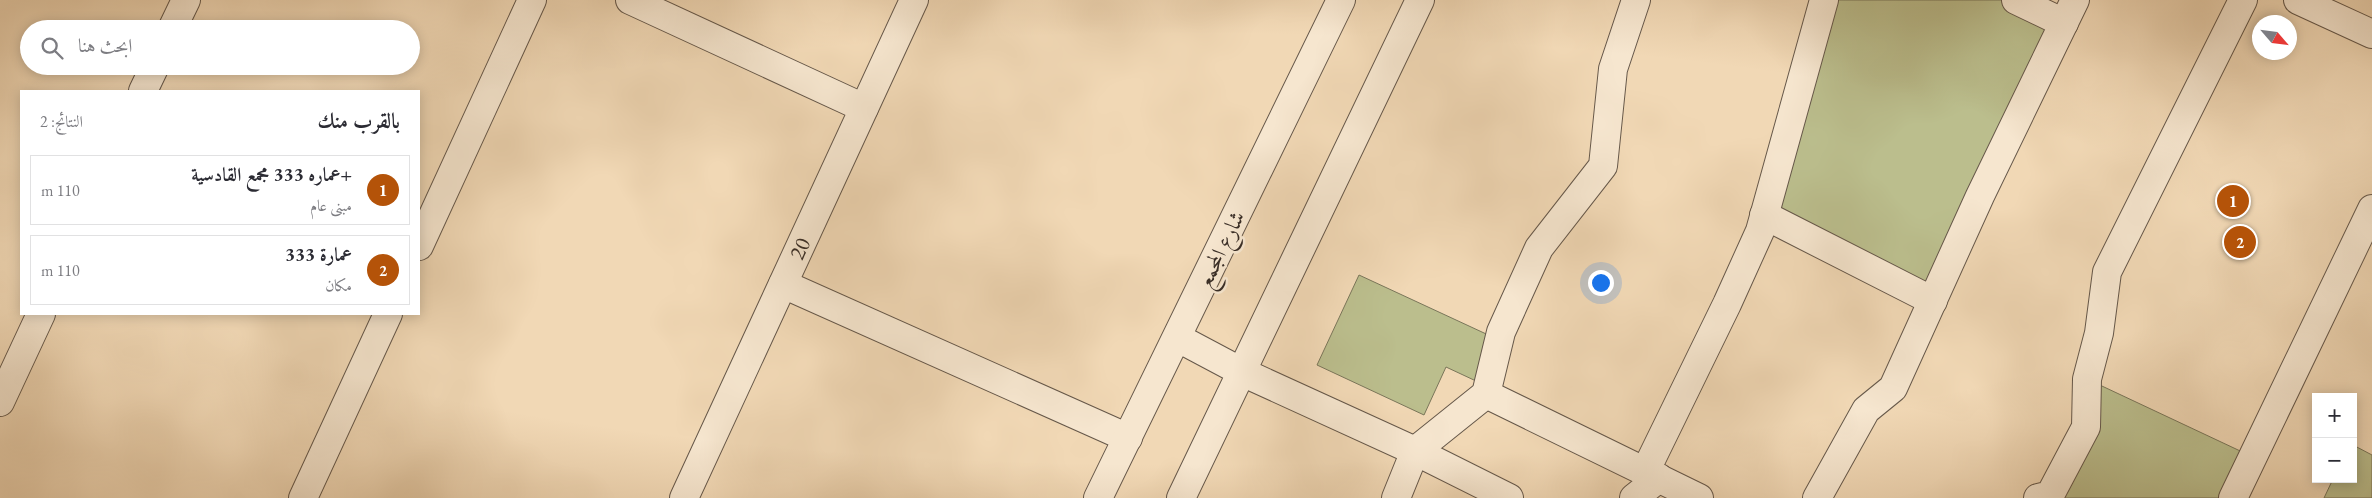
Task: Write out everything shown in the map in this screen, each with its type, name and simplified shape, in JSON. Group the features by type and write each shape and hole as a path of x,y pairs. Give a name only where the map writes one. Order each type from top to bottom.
{"street":[{"path":"176,20 186,0"},
{"path":"420,244 532,0"},
{"path":"630,0 864,108"},
{"name":"20","path":"684,498 914,0"},
{"name":"شارع المجمع","path":"1098,498 1178,338 1341,0"},
{"path":"1180,498 1420,0"},
{"path":"1396,498 1415,451 1486,394 1501,332 1539,248 1603,166 1613,69 1636,0"},
{"path":"1634,498 1652,475 1760,231 1824,0"},
{"path":"1817,498 1866,410 1893,388 1980,196 2070,11 2016,0"},
{"path":"2039,498 2050,496 2086,427 2087,379 2099,333 2107,272 2243,0"},
{"path":"2298,0 2372,34"},
{"path":"144,90 151,75"},
{"path":"2233,498 2372,209"},
{"path":"1764,215 1933,301"},
{"path":"783,284 1128,438"},
{"path":"0,402 41,315"},
{"path":"303,498 388,315"},
{"path":"1178,338 1242,372 1415,451 1509,498"},
{"path":"1486,394 1699,498"}],"green space":[{"path":"1824,0 2016,0 2064,23 1933,301 1764,215"},
{"path":"1359,275 1497,339 1476,381 1446,367 1424,415 1317,365"},
{"path":"2087,379 2253,457 2233,498 2038,498 2050,495"},
{"path":"2357,447 2372,455 2372,498 2324,498 2331,483 2357,483"}],"place":[{"name":"+عماره 333 مجمع القادسية","path":"2233,201"},
{"name":"عمارة 333","path":"2240,242"}]}
